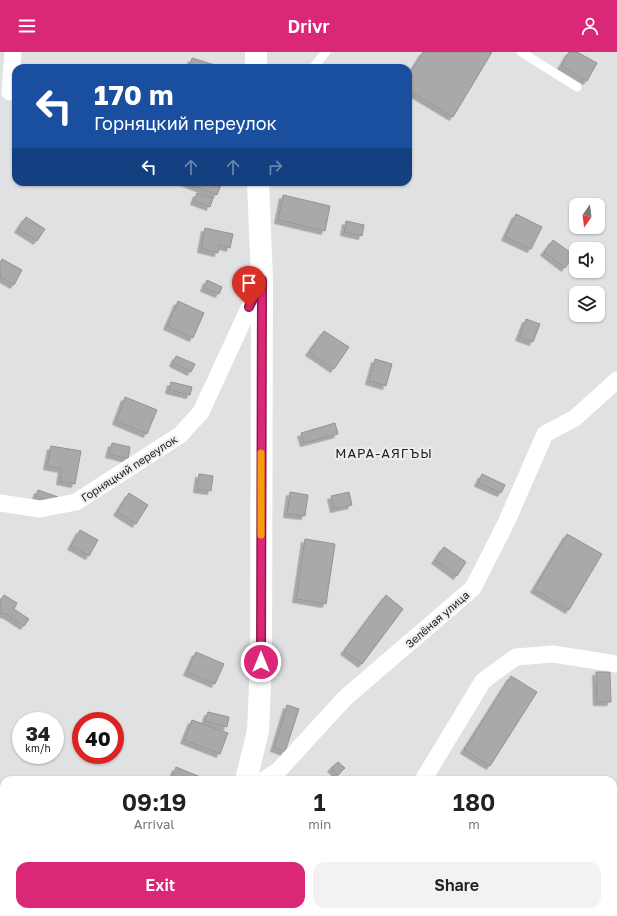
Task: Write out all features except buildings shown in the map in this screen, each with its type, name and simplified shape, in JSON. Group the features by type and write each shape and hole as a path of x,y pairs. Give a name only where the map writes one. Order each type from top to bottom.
{"street":[{"path":"12,64 13,52"},
{"path":"256,52 256,64"},
{"path":"10,92 12,65"},
{"path":"247,776 258,731 261,662 262,280 258,186"},
{"name":"Горняцкий переулок","path":"0,503 40,509 76,502 180,435 201,412 262,280"},
{"name":"Зелёная улица","path":"270,776 279,770 345,698 473,588 506,523 545,434 575,418 617,380"},
{"path":"426,776 451,737 483,681 516,658 553,654 617,664"}],"lane":[{"path":"316,64 326,52"},
{"path":"521,52 577,88"}],"slow traffic":[{"path":"261,453 261,535"}],"district":[{"name":"МАРА-АЯГЪЫ","path":"384,453"}],"route":[{"path":"249,307 262,280 261,662"}]}
